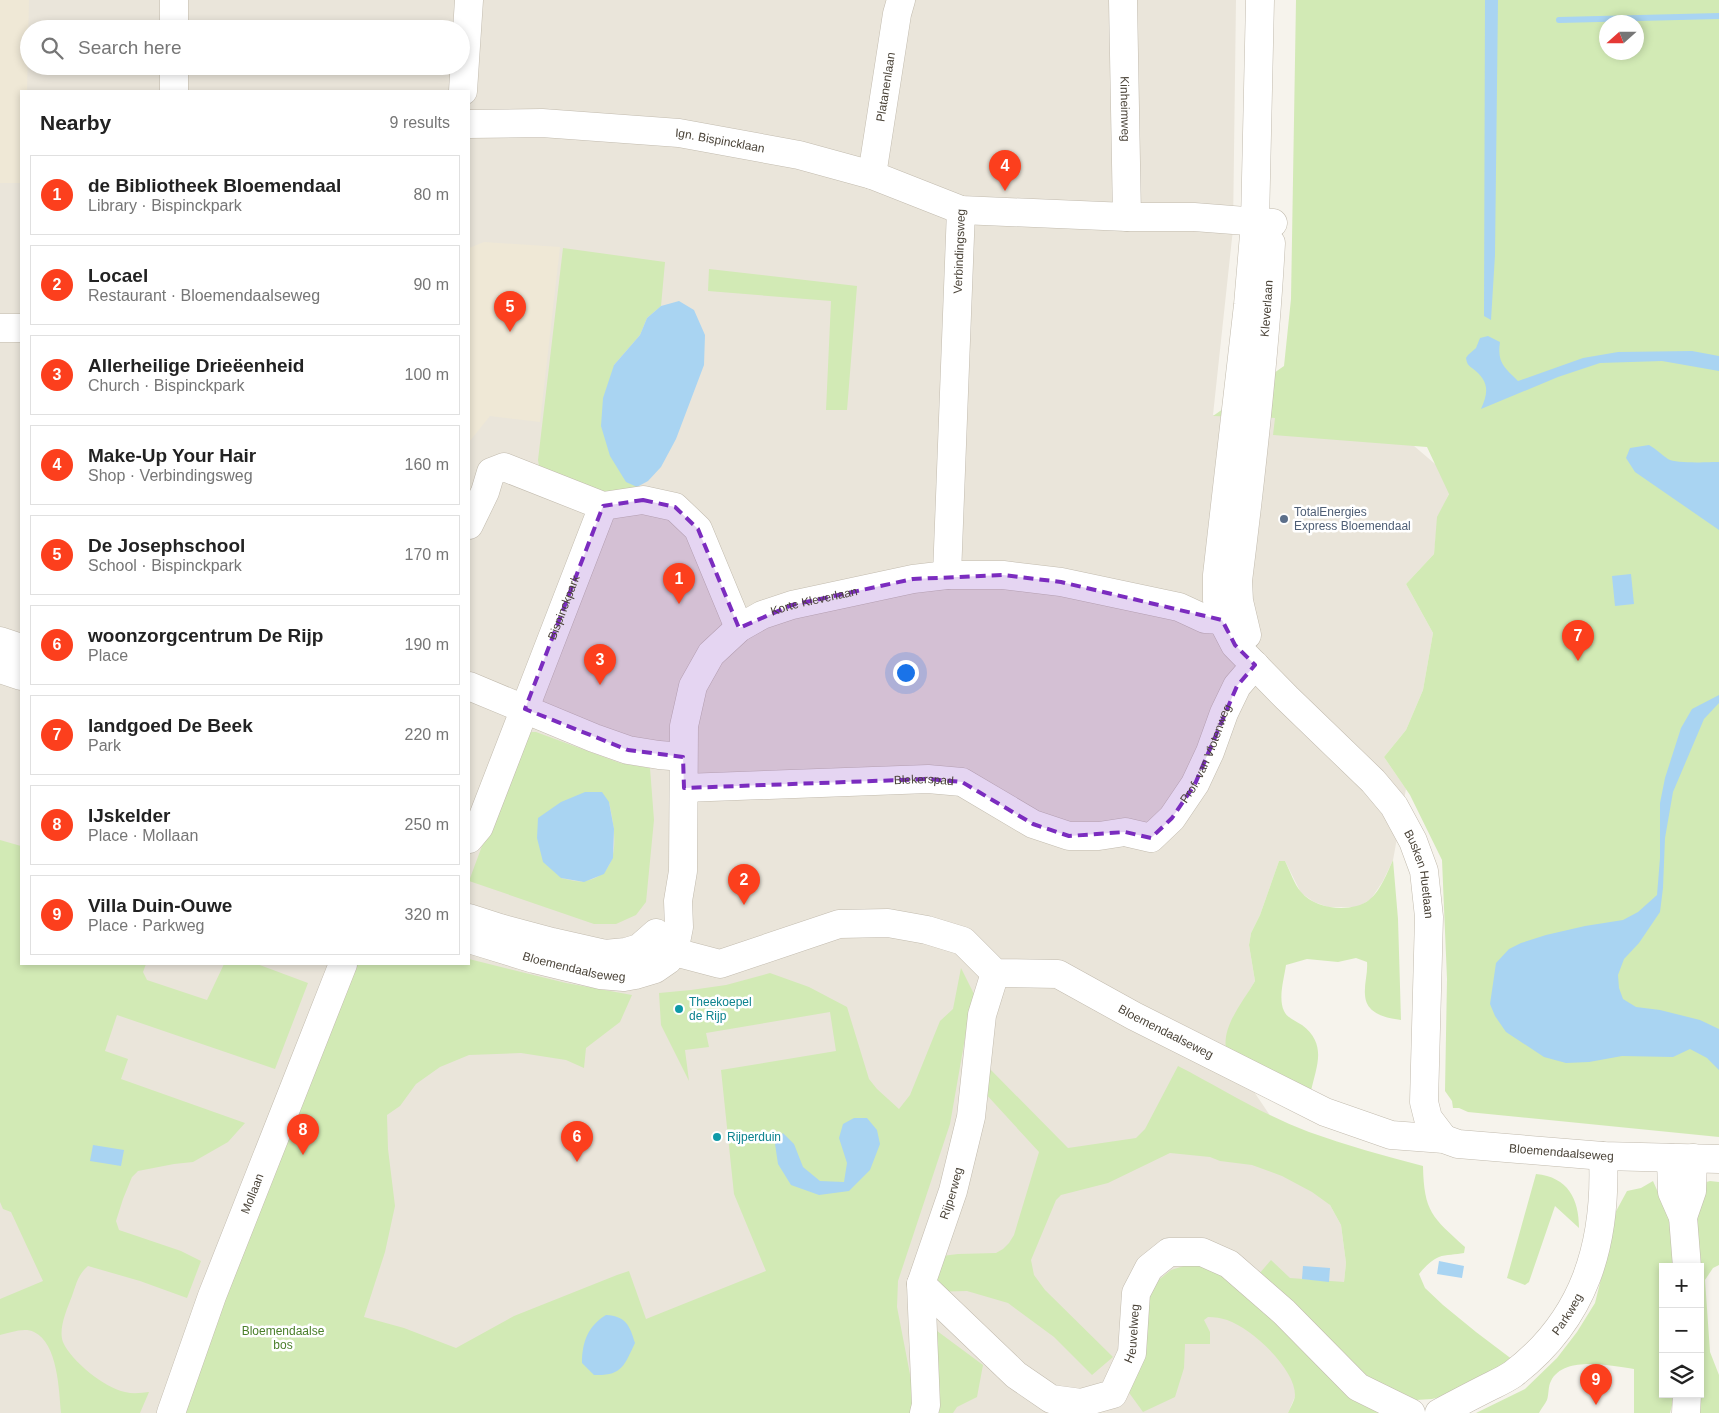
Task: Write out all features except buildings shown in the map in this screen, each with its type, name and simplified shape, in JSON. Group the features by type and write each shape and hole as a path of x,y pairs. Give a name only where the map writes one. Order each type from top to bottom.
{"street":[{"path":"174,0 174,20"},
{"path":"467,20 469,0"},
{"name":"Platanenlaan","path":"872,175 897,14 901,0"},
{"name":"Kinheimweg","path":"1123,0 1127,218"},
{"name":"Kleverlaan","path":"1230,609 1238,581 1268,306 1264,223 1260,0"},
{"name":"Kleverlaan","path":"1264,223 1276,0"},
{"path":"174,75 174,90"},
{"path":"462,90 463,75"},
{"name":"Ign. Bispincklaan","path":"470,124 542,123 668,132 798,155 872,175 962,210"},
{"name":"Verbindingsweg","path":"947,575 962,210 1127,218 1194,217 1264,223"},
{"path":"0,328 20,328"},
{"path":"470,523 485,492 491,472 504,467 603,506 643,500 675,507 698,528 739,628"},
{"name":"Bispinckpark","path":"470,838 479,827 603,506"},
{"name":"Korte Kleverlaan","path":"674,952 679,927 678,901 683,871 684,726 694,686 711,654 739,628 762,615 792,605 913,579 947,575 1003,575 1061,582 1179,607 1205,618 1230,609"},
{"name":"Busken Huetlaan","path":"1230,609 1235,645 1373,781 1394,806 1413,841 1424,871 1430,917 1424,1102 1428,1118 1444,1139"},
{"path":"0,641 20,648"},
{"name":"Prof. van Vlotenweg","path":"1151,838 1172,818 1195,784 1237,686 1255,665"},
{"path":"0,669 20,676"},
{"path":"470,686 594,738 628,750 683,757"},
{"name":"Blekerspad","path":"684,788 928,779 962,782 1032,824 1069,836 1099,836 1125,832 1151,838"},
{"name":"Korte Kleverlaan","path":"644,944 660,930 678,901"},
{"name":"Bloemendaalseweg","path":"470,918 552,942 605,954 633,950 644,944"},
{"path":"644,944 720,964 839,924 888,923 927,930 963,941 995,973"},
{"name":"Bloemendaalseweg","path":"470,939 534,959 600,975 624,977 655,969 668,960 674,952"},
{"name":"Mollaan","path":"172,1413 212,1296 343,968"},
{"name":"Bloemendaalseweg","path":"995,973 1058,974 1134,1016 1325,1112 1392,1135 1444,1139 1458,1144 1603,1156 1694,1158"},
{"name":"Rijperweg","path":"924,1413 926,1405 921,1284 953,1191 971,1117 982,1015 995,973"},
{"name":"Parkweg","path":"1439,1413 1511,1375 1538,1352 1561,1327 1574,1306 1593,1262 1600,1225 1603,1156"},
{"name":"Bloemendaalseweg","path":"1687,1263 1683,1217 1672,1192 1694,1158"},
{"name":"Heuvelweg","path":"921,1284 1016,1375 1051,1399 1081,1403 1113,1394 1132,1354 1136,1293 1149,1268 1169,1252 1202,1252 1229,1264 1236,1270 1284,1312 1358,1386 1411,1413"},
{"path":"1686,1413 1687,1398"}],"highlighted area":[{"path":"643,500 675,507 698,529 739,628 792,605 913,579 1003,575 1061,582 1222,620 1235,645 1255,665 1237,686 1195,784 1172,818 1151,838 1125,832 1069,836 1033,824 962,782 928,779 684,788 683,757 628,750 525,709 603,506"}],"shaded area":[{"path":"0,0 1236,0 1233,229 1213,415 1386,422 1455,481 1438,517 1434,554 1406,584 1433,633 1423,690 1406,730 1384,757 1406,789 1393,860 1383,881 1371,899 1358,907 1328,907 1314,902 1301,893 1285,861 1279,861 1260,915 1251,933 1249,945 1255,981 1233,1018 1226,1050 1330,1205 1341,1225 1346,1263 1344,1282 1288,1413 0,1413"},
{"path":"0,0 29,0 29,20 20,20 20,75 27,75 27,90 20,90 20,183 0,183"},
{"path":"484,242 560,247 540,422 490,416 470,441 470,248"}],"green space":[{"path":"1296,0 1719,0 1719,1137 1468,1112 1459,1108 1453,1108 1452,1101 1445,1091 1447,979 1442,860 1410,795 1384,757 1406,730 1423,690 1433,633 1406,584 1434,554 1437,517 1449,494 1427,447 1273,435 1275,418 1213,416 1284,366 1291,299"},
{"path":"563,248 665,262 661,306 647,318 640,335 614,365 637,487 619,502 540,472 538,460"},
{"path":"709,269 857,286 847,410 826,410 831,301 708,291"},
{"path":"536,732 620,763 650,768 654,820 646,902 636,915 616,924 594,924 470,881 523,735","holes":["609,802 613,825 614,850 606,870 597,877 581,881 561,878"]},
{"path":"0,840 20,846 20,965 146,965 143,972 147,980 207,1000 224,965 260,965 308,983 275,1069 117,1015 105,1051 128,1059 121,1079 245,1123 228,1142 193,1162 138,1171 132,1177 123,1199 116,1221 119,1230 181,1251 201,1261 187,1298 140,1281 88,1266 76,1284 64,1319 63,1342 81,1365 108,1385 128,1393 149,1392 140,1413 61,1413 56,1368 48,1346 42,1338 34,1332 26,1330 0,1335 0,1299 43,1281 11,1212 3,1209 0,1202"},
{"path":"1393,860 1398,919 1401,1020 1378,1014 1369,1007 1365,995 1367,962 1356,958 1338,962 1307,959 1286,965 1282,988 1282,1006 1285,1013 1310,1032 1315,1040 1318,1055 1311,1091 1226,1050 1227,1032 1230,1023 1255,981 1249,945 1251,933 1260,915 1279,861 1285,861 1296,885 1308,898 1325,906 1344,908 1353,907 1369,900 1377,892"},
{"name":"Bloemendaalse bos","path":"470,959 566,983 632,995 620,1022 586,1048 584,1068 566,1060 521,1053 469,1055 440,1067 416,1084 400,1106 387,1115 388,1149 395,1206 385,1252 364,1317 404,1328 456,1348 514,1316 629,1271 646,1319 766,1271 734,1194 721,1070 836,1051 830,1012 706,1033 709,1047 685,1050 689,1081 661,1025 659,993 726,985 770,973 809,987 847,1007 869,1079 899,1109 910,1095 940,1021 953,1009 961,968 976,998 968,1021 950,1124 898,1281 897,1307 913,1390 912,1413 174,1413 346,965 470,965"},
{"path":"1178,1066 1259,1109 1309,1132 1423,1166 1425,1194 1432,1213 1465,1247 1464,1253 1439,1257 1425,1267 1419,1274 1425,1288 1476,1332 1513,1360 1464,1391 1432,1399 1416,1400 1397,1394 1371,1379 1344,1356 1259,1274 1271,1260 1290,1278 1344,1282 1346,1263 1341,1225 1330,1205 1312,1192 1282,1176 1252,1165 1220,1161 1210,1157 1170,1153 1108,1183 1061,1195 1056,1200 1031,1260 1034,1275 1045,1290 1113,1357 1092,1375 1054,1337 1008,1303 967,1291 928,1292 934,1257 996,1253 1009,1243 1014,1235 1039,1152 984,1092 988,1067 1068,1148 1136,1138 1145,1129"},
{"path":"1536,1174 1556,1180 1570,1191 1577,1208 1579,1228 1555,1206 1529,1282 1525,1285 1507,1278"},
{"path":"1653,1181 1680,1242 1680,1263 1659,1263 1659,1398 1674,1398 1670,1413 1634,1413 1634,1369 1589,1364 1566,1368 1557,1373 1550,1383 1547,1400 1539,1413 1476,1413 1525,1389 1557,1358 1577,1332 1595,1303 1611,1239 1614,1215 1627,1191 1641,1188"},
{"path":"1710,1181 1719,1182 1719,1265 1713,1268 1705,1280 1710,1352 1719,1375 1719,1413 1696,1413 1699,1398 1704,1398 1704,1263 1699,1263 1692,1231 1703,1183"},
{"path":"1187,1265 1202,1265 1233,1278 1394,1413 1288,1413 1295,1395 1288,1373 1280,1362 1270,1350 1248,1331 1237,1324 1216,1317 1208,1317 1204,1320 1210,1332 1210,1344 1185,1344 1184,1368 1175,1397 1143,1412 1122,1383 1137,1321 1156,1282 1171,1270"},
{"path":"925,1322 983,1365 977,1397 957,1407 953,1413 938,1413"}],"water":[{"path":"1485,0 1498,0 1495,255 1491,320 1484,316"},
{"path":"679,301 694,310 705,335 704,365 676,439 661,467 648,481 637,487 626,482 610,456 601,426 603,398 614,365 640,335 647,318 661,306"},
{"path":"1488,336 1500,342 1501,360 1518,381 1583,358 1618,352 1692,351 1719,356 1719,371 1662,361 1600,363 1558,377 1481,409 1486,387 1482,377 1468,364 1466,358 1476,348 1480,338"},
{"path":"1649,445 1672,461 1719,462 1719,530 1635,472 1626,458 1630,448"},
{"path":"1631,574 1634,604 1615,606 1612,576"},
{"path":"1719,695 1719,703 1704,719 1673,792 1665,838 1660,912 1639,943 1624,959 1618,975 1619,988 1623,999 1636,1007 1660,1010 1700,1020 1719,1029 1719,1070 1707,1058 1690,1049 1673,1057 1622,1056 1589,1062 1566,1063 1544,1057 1506,1032 1495,1016 1490,1004 1496,963 1509,949 1521,943 1585,926 1623,920 1638,912 1657,895 1660,858 1660,803 1665,778 1681,728 1692,709"},
{"path":"585,792 602,792 609,802 614,829 613,858 604,874 584,882 561,878 543,862 537,838 538,818 561,802"},
{"path":"854,1118 867,1118 877,1130 880,1144 870,1170 849,1191 819,1195 791,1185 778,1164 775,1144 783,1133 794,1144 803,1167 820,1181 844,1182 847,1163 839,1138 843,1124"},
{"path":"93,1145 124,1150 121,1166 90,1161"},
{"path":"1439,1261 1464,1266 1462,1278 1437,1274"},
{"path":"1303,1266 1330,1268 1329,1282 1302,1279"},
{"path":"606,1315 623,1320 629,1327 635,1343 621,1368 611,1374 594,1375 582,1363 583,1348 590,1329"}],"waterway":[{"path":"1559,20 1719,16"}],"place":[{"name":"Make-Up Your Hair","path":"1005,191"},
{"name":"De Josephschool","path":"510,332"},
{"name":"TotalEnergies Express Bloemendaal","path":"1284,519"},
{"name":"de Bibliotheek Bloemendaal","path":"679,604"},
{"name":"landgoed De Beek","path":"1578,661"},
{"name":"Allerheilige Drieëenheid","path":"600,685"},
{"name":"Locael","path":"744,905"},
{"name":"Theekoepel de Rijp","path":"679,1009"},
{"name":"Rijperduin","path":"717,1137"},
{"name":"IJskelder","path":"303,1155"},
{"name":"woonzorgcentrum De Rijp","path":"577,1162"},
{"name":"Villa Duin-Ouwe","path":"1596,1405"}]}
